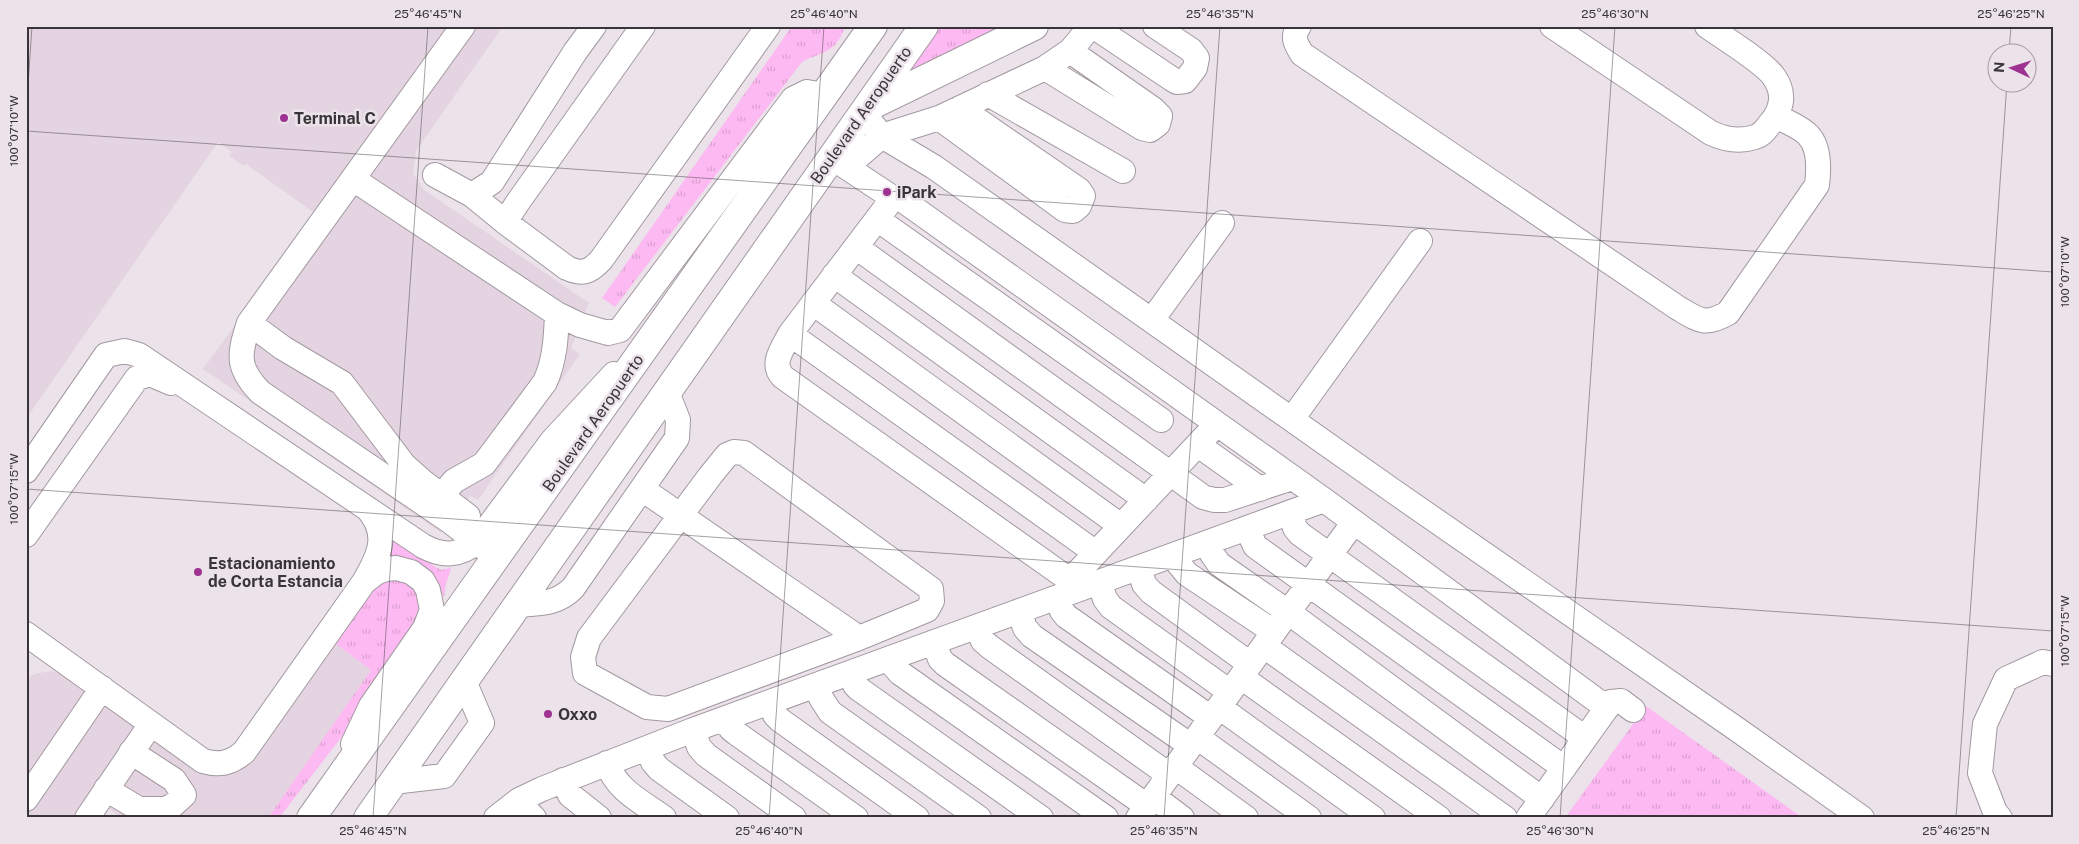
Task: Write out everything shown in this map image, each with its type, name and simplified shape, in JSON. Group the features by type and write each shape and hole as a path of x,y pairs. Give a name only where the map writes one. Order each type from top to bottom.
{"highway":[{"name":"Boulevard Aeropuerto","path":"311,818 491,544 667,318 873,26"},
{"name":"Boulevard Aeropuerto","path":"368,818 667,392 838,162 866,110 924,26"},
{"path":"866,110 1034,26"},
{"path":"321,818 329,791"}],"street":[{"path":"463,26 249,323 242,345 242,361 244,373 260,392 451,522 491,544"},
{"path":"472,195 492,182 575,52 594,26"},
{"path":"505,222 643,26"},
{"path":"435,175 472,195 567,268 578,273 587,272 594,267 768,26"},
{"path":"1155,26 1191,50 1197,58 1195,68 1185,81 1177,82 1092,26 1070,50 1045,68 939,118 882,136 838,162 893,198 901,199 1176,397 1324,500 1607,708"},
{"path":"1299,26 1294,33 1295,42 1302,54 1697,319 1713,321 1728,313 1817,185 1819,172 1816,151 1808,135 1777,116"},
{"path":"1552,26 1711,133 1724,139 1754,138 1762,134 1777,116 1782,101 1780,90 1774,76 1707,26"},
{"path":"1045,68 1142,128 1150,130 1158,124 1160,116 1153,109 1070,50"},
{"path":"353,179 557,314 580,325 608,333 620,330 794,99 807,92 824,95"},
{"path":"988,94 1123,171"},
{"path":"939,118 1065,210 1073,212 1080,206 1083,196 1080,190 960,108"},
{"path":"866,110 882,136 934,167 1292,420 1862,818"},
{"path":"893,198 790,334 779,354 777,362 779,372 1061,575 1073,576 1216,425"},
{"path":"876,219 1160,420"},
{"path":"1152,320 1222,223"},
{"path":"1292,420 1420,241"},
{"path":"856,247 1203,497 1225,500 1292,478"},
{"path":"834,276 1146,500"},
{"path":"813,303 1121,526"},
{"path":"442,495 454,481 484,464 498,448 545,382 552,368 557,314"},
{"path":"249,323 283,348 342,383 404,465 442,495 491,544"},
{"path":"790,334 1096,553"},
{"path":"26,471 106,355 125,351 139,355 433,552 455,554 491,544"},
{"path":"26,535 137,378 143,375 157,376 200,396"},
{"path":"517,605 548,602 563,598 573,588 677,438 678,420 667,392"},
{"path":"1140,450 1176,397"},
{"path":"1198,445 1260,489"},
{"path":"734,452 744,453 931,589 932,601 927,610 859,638 668,710 647,707 585,673 583,656 592,632 680,515 727,455 734,452"},
{"path":"642,489 859,638"},
{"path":"496,818 519,800 607,763 1324,500"},
{"path":"29,642 102,688 203,760 214,764 236,759 244,752 364,582 376,562 381,535 373,516 358,502"},
{"path":"1290,513 1295,528 1300,534 1584,738"},
{"path":"1146,807 1354,522"},
{"path":"1247,528 1255,546 1564,768"},
{"path":"1208,543 1212,554 1219,564 1288,612 1535,808 1611,702 1618,700 1633,710"},
{"path":"1176,554 1178,564 1187,574 1231,691"},
{"path":"329,791 372,706 425,628 432,610 428,590 423,581 411,572 396,568 386,569 377,572 364,582"},
{"path":"1139,568 1144,584 1231,691 1309,818"},
{"path":"1099,582 1105,599 1111,607 1231,691 1439,818"},
{"path":"1057,598 1066,616 1505,818"},
{"path":"1019,611 1021,620 1032,636 1231,691 1373,818"},
{"path":"976,627 983,641 990,647 1172,771 1246,818"},
{"path":"934,642 940,658 945,664 1146,807 1182,818"},
{"path":"891,658 900,673 1106,818"},
{"path":"2000,818 1995,812 1980,773 1985,724 2006,679 2043,662 2053,664"},
{"path":"850,673 855,685 859,689 1041,818"},
{"path":"393,782 444,776 482,723 464,681"},
{"path":"817,685 821,698 830,712 979,818"},
{"path":"26,799 102,688"},
{"path":"770,702 775,715 780,720 917,818"},
{"path":"726,718 731,729 736,733 856,818"},
{"path":"88,818 151,724"},
{"path":"693,730 694,740 706,755 794,818"},
{"path":"648,748 653,762 659,769 727,818"},
{"path":"106,789 139,809 165,809 172,806 184,795 174,780 132,752"},
{"path":"607,763 621,788 664,818"},
{"path":"564,780 570,796 599,818"},
{"path":"519,800 534,818"}],"shaded area":[{"path":"26,26 503,26 416,151 413,173 423,189 589,303 571,348 580,354 478,500 470,496 442,533 203,369 316,214 246,164 244,166 229,156 232,152 218,142 26,419"},
{"path":"382,579 428,590 279,818 121,818 107,807 100,818 26,818 26,678 38,673 53,671 67,676 193,769 207,772 259,747"}],"green space":[{"path":"792,26 845,26 842,35 834,46 802,62 615,307 602,298"},
{"path":"937,26 1015,26 893,85"},
{"path":"383,534 407,547 437,568 442,570 451,569 444,597 435,581 405,562 385,555"},
{"path":"401,572 431,599 364,708 279,818 268,818 371,670 336,644 382,579"},
{"path":"1646,706 1803,818 1565,818"}],"place":[{"name":"Terminal C","path":"284,118"},
{"name":"iPark","path":"887,192"},
{"name":"Estacionamiento de Corta Estancia","path":"198,572"},
{"name":"Oxxo","path":"548,714"}]}
